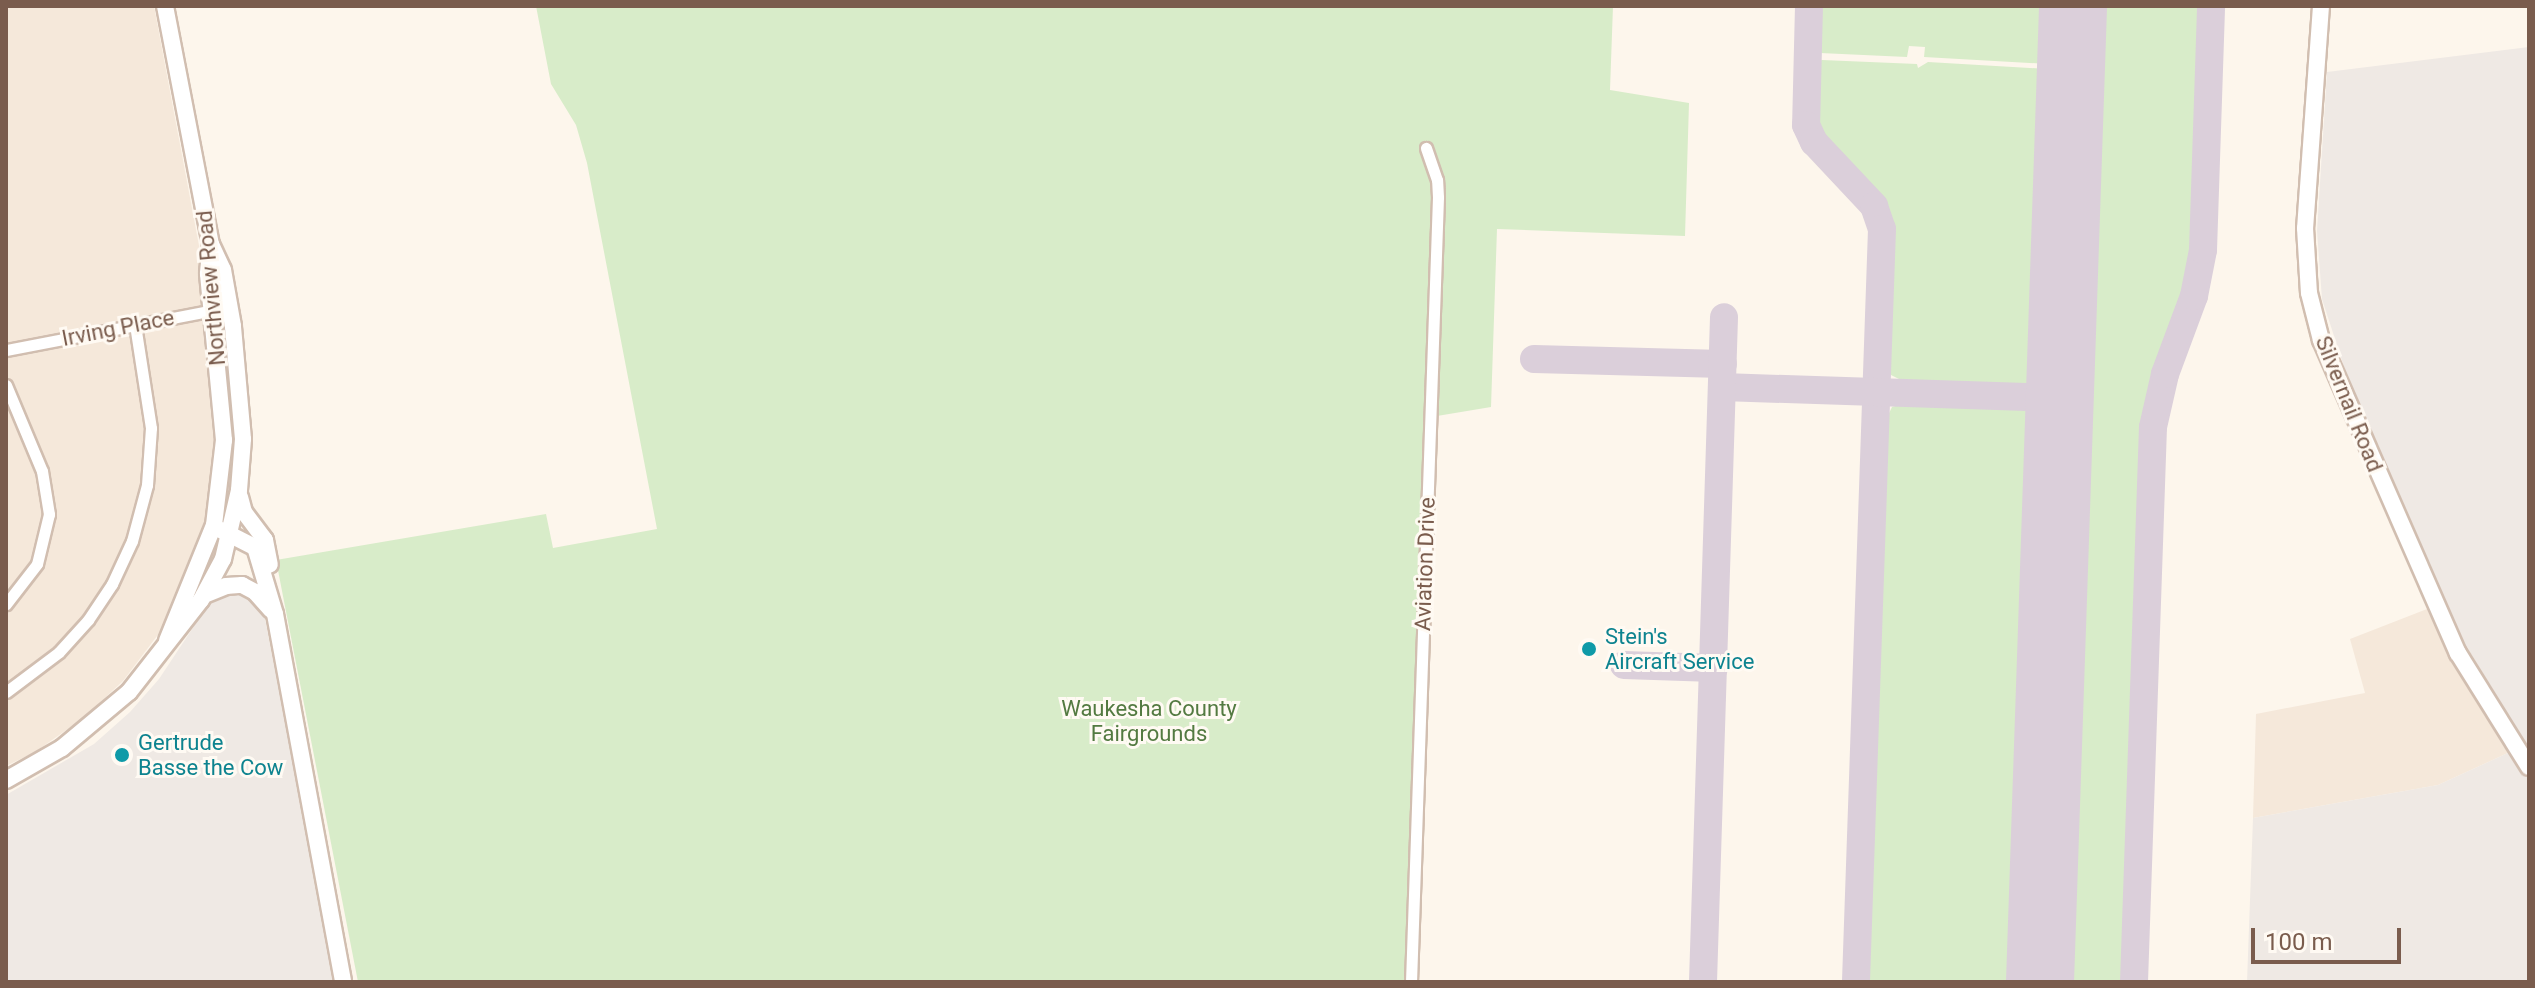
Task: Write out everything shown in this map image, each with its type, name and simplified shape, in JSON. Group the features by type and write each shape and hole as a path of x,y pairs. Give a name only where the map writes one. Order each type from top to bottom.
{"street":[{"name":"Northview Road","path":"165,6 211,244 208,274 221,309 224,440 214,525 167,641"},
{"name":"Silvernail Road","path":"2321,6 2305,228 2309,293 2317,327 2331,368 2451,639 2474,683 2529,767"},
{"name":"Aviation Drive","path":"1411,982 1438,197 1437,180 1426,148"},
{"name":"Irving Place","path":"6,350 221,309"},
{"path":"6,780 62,748 97,722 129,692 204,595 219,568 239,490 243,439 241,394 221,309"},
{"path":"6,692 59,652 88,620 112,584 132,541 147,485 151,428 135,325"},
{"path":"6,385 42,471 49,514 46,537 37,564 6,604"},
{"path":"239,490 244,512 262,533 268,551 276,597 275,614"},
{"path":"214,525 252,534 268,551"},
{"path":"231,530 255,547 275,614 343,982"},
{"path":"204,595 226,586 242,585 255,592 275,614"}],"shaded area":[{"path":"6,6 154,6 200,251 218,443 207,530 177,603 160,632 123,681 82,719 35,752 6,766"},
{"path":"2529,47 2529,749 2456,629 2348,379 2322,299 2317,231 2327,72"},
{"path":"241,589 264,613 335,982 6,982 6,795 94,744 130,712 159,679 212,599"},
{"path":"2427,609 2464,682 2510,752 2438,785 2253,818 2256,714 2365,693 2350,639"},
{"path":"2510,752 2529,781 2529,982 2247,982 2253,818 2438,785"}],"green space":[{"name":"Waukesha County Fairgrounds","path":"536,6 1613,6 1610,90 1689,103 1685,236 1497,229 1491,407 1425,418 1405,982 358,982 276,560 546,514 553,548 657,529 587,163 576,125 551,84"},
{"path":"1818,6 2050,6 2048,64 1924,57 1925,47 1909,46 1907,57 1820,53 1817,51"},
{"path":"2097,6 2202,6 2193,260 2185,297 2153,381 2145,416 2125,982 2063,982"},
{"path":"1817,62 1917,64 1918,68 1928,62 2048,69 2038,366 2027,385 1909,384 1891,375 1887,360 1891,221 1882,202 1815,127"},
{"path":"1908,402 2014,406 2028,411 2036,428 2017,982 1865,982 1884,424 1892,407"}],"taxiway":[{"path":"1809,6 1806,125 1814,142 1874,206 1882,229 1856,982"},
{"path":"2134,982 2153,427 2165,374 2194,296 2203,250 2211,6"},
{"path":"1703,982 1724,317"},
{"path":"1534,359 1723,364"},
{"path":"1722,387 2060,398"},
{"path":"1624,665 1714,668"}],"runway":[{"path":"2040,982 2073,6"}],"place":[{"name":"Stein's Aircraft Service","path":"1589,649"},
{"name":"Gertrude Basse the Cow","path":"122,755"}]}
